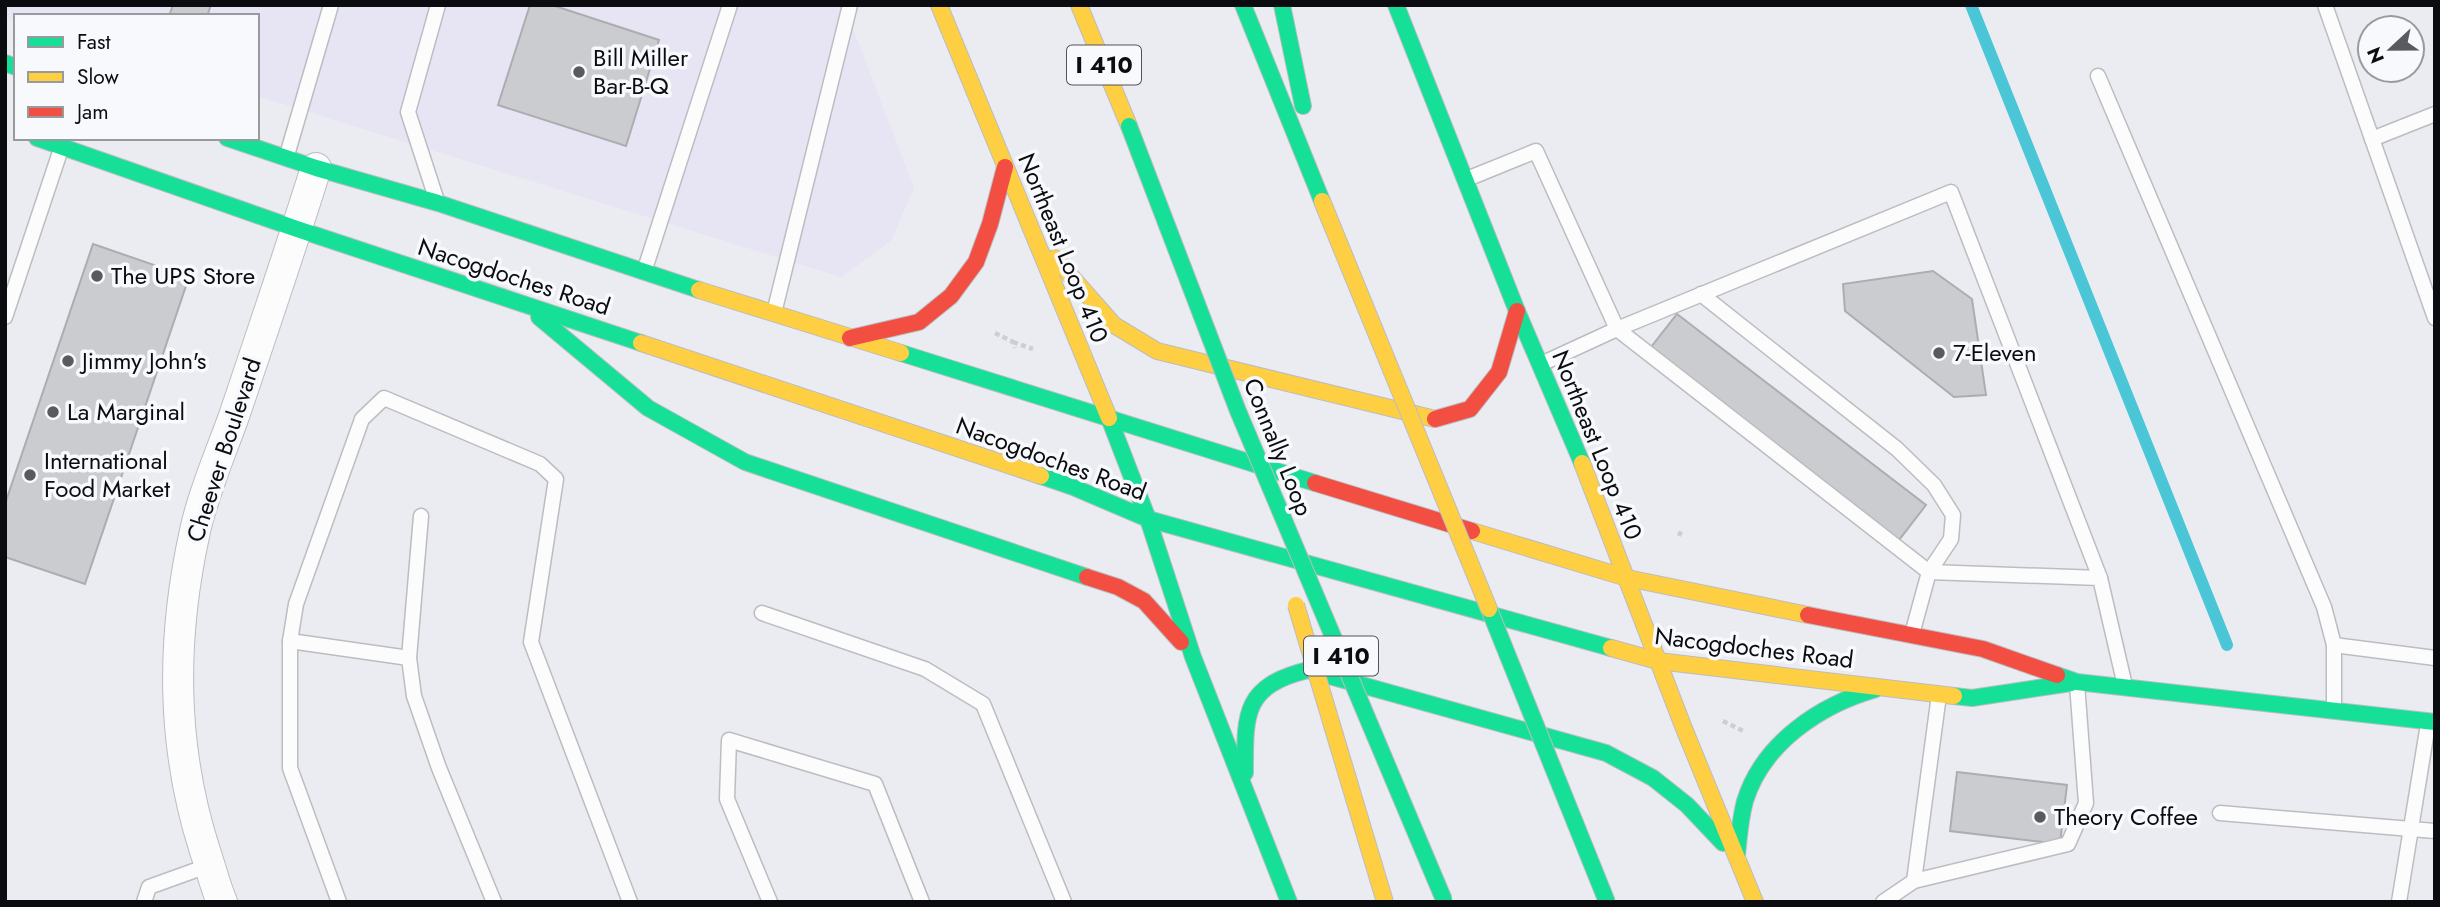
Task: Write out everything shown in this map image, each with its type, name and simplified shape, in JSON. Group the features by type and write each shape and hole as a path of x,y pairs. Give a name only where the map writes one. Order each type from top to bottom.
{"main road":[{"name":"Northeast Loop 410","path":"939,5 1110,421 1148,519 1193,657 1289,902"},
{"name":"Connally Loop","path":"1079,5 1129,125 1238,411 1444,901"},
{"path":"1243,5 1607,902"},
{"path":"1282,5 1322,201"},
{"name":"Northeast Loop 410","path":"1396,5 1517,312 1590,480 1658,661 1755,902"},
{"name":"Nacogdoches Road","path":"43,140 297,229 1073,487 1148,519 1658,661 1972,698 2077,682"},
{"name":"Nacogdoches Road","path":"233,140 316,168 438,203 644,273 1034,394 1110,421 1627,578 1983,649 2077,682 2432,721"},
{"path":"850,338 919,322 951,296 976,262 990,224 1005,167"},
{"path":"1035,235 1114,325 1157,351 1432,420 1470,409 1499,372 1517,312"},
{"path":"524,303 649,408 745,462 1118,587 1144,601 1193,657"},
{"path":"1238,411 1385,902"},
{"path":"1246,793 1245,732 1250,708 1264,687 1285,674 1308,670 1606,753 1653,778 1687,805 1737,857"},
{"path":"1737,857 1745,798 1762,766 1805,721 1836,703 1881,687"}],"street":[{"name":"Cheever Boulevard","path":"222,902 209,865 186,774 178,718 177,658 183,597 195,528 316,168"}],"lane":[{"path":"286,158 331,5"},
{"path":"438,5 408,112 438,203"},
{"path":"644,273 730,5"},
{"path":"774,314 849,5"},
{"path":"2325,5 2435,318"},
{"path":"2098,76 2324,607 2334,645 2334,711"},
{"path":"2372,139 2435,114"},
{"path":"5,317 62,147"},
{"path":"1465,179 1536,151 1617,329 1928,572 2099,578"},
{"path":"1540,365 1617,329 1951,192 2099,578 2125,688"},
{"path":"1701,294 1897,449 1934,485 1954,515 1951,539 1928,572 1912,635"},
{"path":"339,902 290,768 290,641 296,604 362,419 384,398 540,464 556,479 531,642 630,902"},
{"path":"421,516 409,658 414,696 439,768 494,902"},
{"path":"762,613 925,669 983,704 1064,902"},
{"path":"290,641 409,658"},
{"path":"2334,645 2435,658"},
{"path":"1883,902 1914,881 2068,844 2085,803 2077,682"},
{"path":"1914,881 1939,694"},
{"path":"2399,902 2432,721"},
{"path":"770,902 727,799 729,740 875,784 922,902"},
{"path":"2220,813 2435,831"},
{"path":"144,902 149,887 209,865"}],"path":[{"path":"1013,342 1033,349"}],"shaded area":[{"path":"5,5 844,5 914,188 891,241 841,277 259,97 259,14 14,14 14,20 5,18"}],"building":[{"path":"173,5 211,5 208,14 170,14"},
{"name":"Bill Miller Bar-B-Q","path":"530,5 552,5 659,40 626,146 498,105"},
{"path":"93,244 189,277 85,584 5,557 5,504"},
{"name":"7-Eleven","path":"1933,271 1972,299 1986,395 1954,397 1845,311 1843,284"},
{"path":"1677,314 1926,505 1899,540 1651,347"},
{"path":"1957,772 2067,785 2060,844 1950,831"}],"waterway":[{"path":"1971,5 2227,645"}],"traffic: fast":[{"path":"1243,5 1322,201"},
{"path":"1282,5 1303,106"},
{"path":"1396,5 1517,311 1582,463"},
{"path":"5,63 14,66"},
{"path":"1129,126 1238,411 1444,900"},
{"path":"43,140 297,229 641,343"},
{"path":"233,140 316,168 438,203 699,290"},
{"path":"539,317 648,408 745,462 1087,577"},
{"path":"901,353 1315,483"},
{"path":"1109,418 1148,519 1193,657 1289,902"},
{"path":"1041,476 1148,519 1611,648"},
{"path":"1489,609 1607,902"},
{"path":"1245,773 1246,734 1252,705 1271,685 1308,670 1606,753 1653,778 1687,805 1723,843"},
{"path":"2057,675 2077,682 2435,722"},
{"path":"1954,696 1972,698 2071,683"},
{"path":"1737,855 1745,801 1765,761 1796,729 1815,716 1834,705 1876,689"}],"traffic: slow":[{"path":"939,5 1109,418"},
{"path":"1079,5 1129,126"},
{"path":"1322,201 1489,609"},
{"path":"1055,258 1114,325 1157,351 1435,419"},
{"path":"699,290 901,353"},
{"path":"641,343 1041,476"},
{"path":"1582,463 1683,726 1755,902"},
{"path":"1472,531 1627,578 1808,615"},
{"path":"1296,605 1385,902"},
{"path":"1611,648 1658,661 1954,696"}],"traffic: jam":[{"path":"850,338 919,322 951,296 976,262 990,224 1005,167"},
{"path":"1435,419 1470,409 1499,372 1517,311"},
{"path":"1315,483 1472,531"},
{"path":"1087,577 1118,587 1144,601 1181,642"},
{"path":"1808,615 1983,649 2057,675"}],"place":[{"name":"Bill Miller Bar-B-Q","path":"579,72"},
{"name":"The UPS Store","path":"97,276"},
{"name":"7-Eleven","path":"1939,353"},
{"name":"Jimmy John's","path":"68,361"},
{"name":"La Marginal","path":"53,412"},
{"name":"International Food Market","path":"30,475"},
{"name":"Theory Coffee","path":"2040,817"}]}
